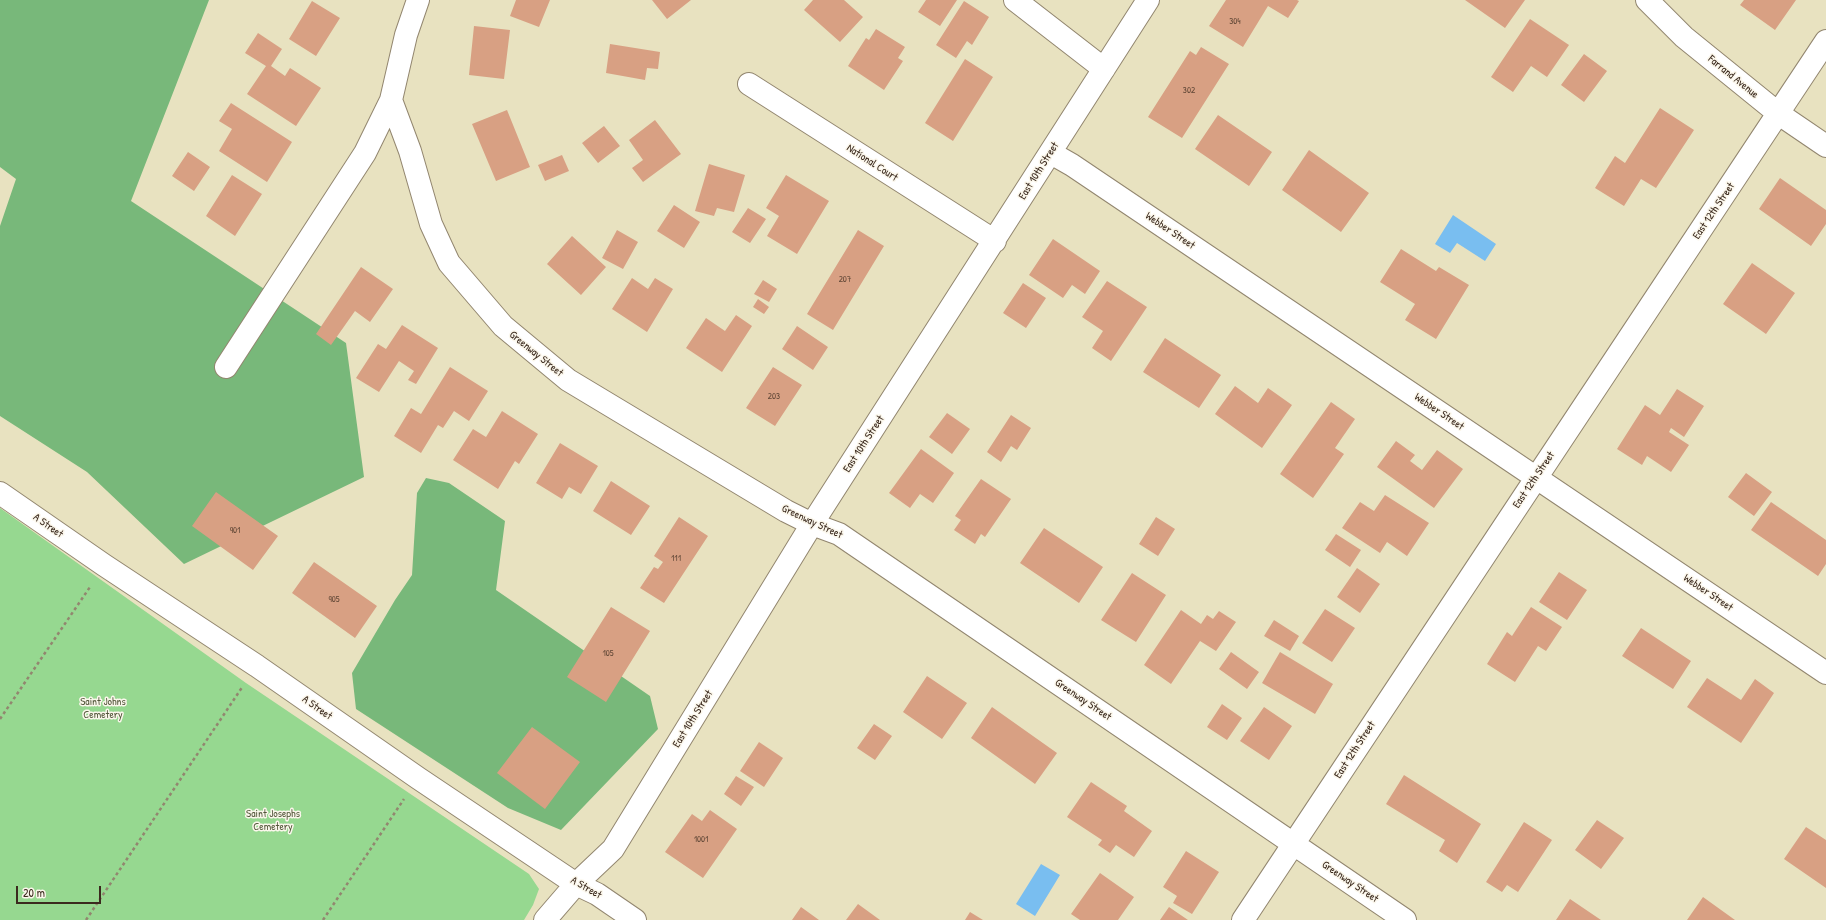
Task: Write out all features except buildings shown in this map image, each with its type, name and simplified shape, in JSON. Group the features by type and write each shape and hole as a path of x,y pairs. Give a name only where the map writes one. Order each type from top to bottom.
{"street":[{"path":"226,367 365,153 391,100 406,35 418,0"},
{"path":"1015,0 1104,69"},
{"name":"East 10th Street","path":"545,920 576,884 613,849 812,524 995,241 1148,0"},
{"name":"Farrand Avenue","path":"1648,0 1684,37 1779,114 1826,146"},
{"name":"East 12th Street","path":"1243,920 1826,41"},
{"name":"National Court","path":"749,84 995,241"},
{"name":"Greenway Street","path":"391,100 410,151 431,224 449,263 503,326 568,380 786,511 812,524 839,534 1405,920"},
{"name":"Webber Street","path":"1051,153 1072,165 1826,673"},
{"name":"A Street","path":"0,493 104,565 257,666 418,778 576,884 597,894 635,920"}],"path":[{"path":"0,719 104,565"},
{"path":"86,920 257,666"},
{"path":"323,920 418,778"}],"green space":[{"path":"0,0 209,0 131,201 346,343 364,477 184,564 87,472 0,416 0,226 16,179 0,167"},
{"path":"426,478 449,483 505,521 496,590 650,696 658,729 561,830 508,808 356,709 352,673 395,600 412,575 417,493"},
{"path":"0,508 246,683 529,874 539,889 533,905 524,920 0,920"}],"water":[{"path":"1453,215 1496,244 1485,261 1457,243 1450,253 1435,244"},
{"path":"1041,864 1060,875 1035,916 1016,904"}],"park label":[{"name":"Saint Johns Cemetery","path":"103,708"},
{"name":"Saint Josephs Cemetery","path":"273,820"}]}
